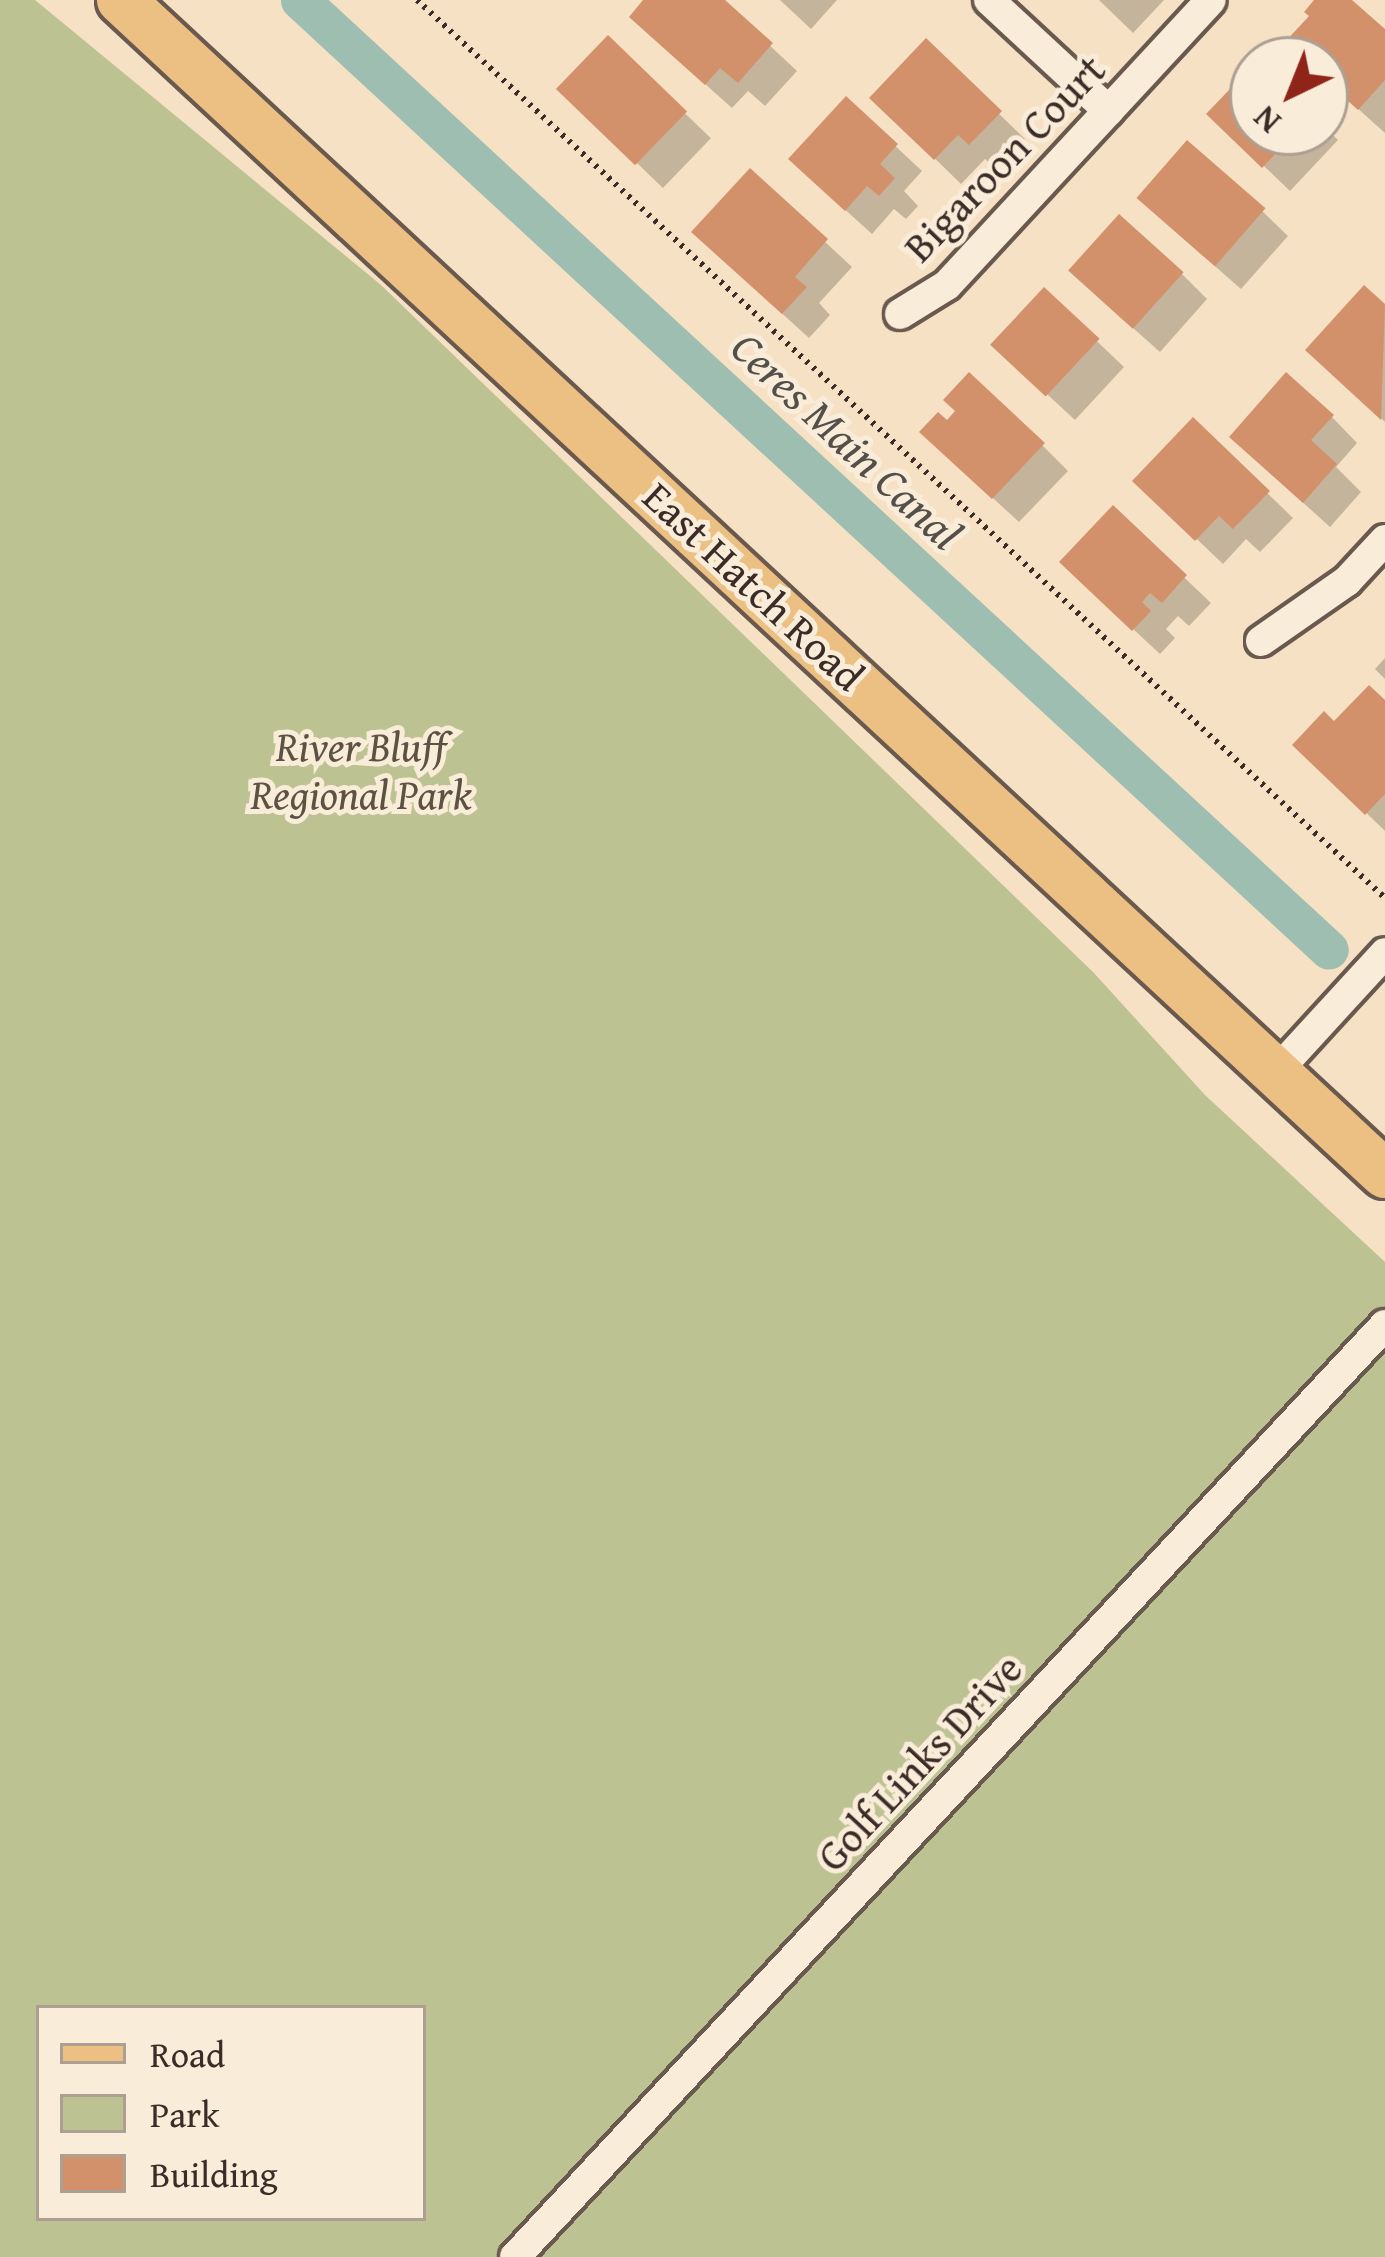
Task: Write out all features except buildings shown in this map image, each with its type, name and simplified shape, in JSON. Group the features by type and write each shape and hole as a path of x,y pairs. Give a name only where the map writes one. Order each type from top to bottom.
{"main road":[{"name":"East Hatch Road","path":"122,0 1385,1174"}],"street":[{"path":"989,0 1108,111"},
{"name":"Bigaroon Court","path":"900,314 947,286 1211,0"},
{"path":"1261,641 1347,581 1385,540"},
{"path":"1276,1072 1385,952"},
{"name":"Golf Links Drive","path":"515,2257 1385,1325"}],"path":[{"path":"417,0 1385,898"}],"green space":[{"name":"River Bluff Regional Park","path":"0,0 35,0 381,285 1093,972 1205,1095 1385,1262 1385,2257 0,2257"}],"waterway":[{"name":"Ceres Main Canal","path":"300,0 1329,950"}]}
